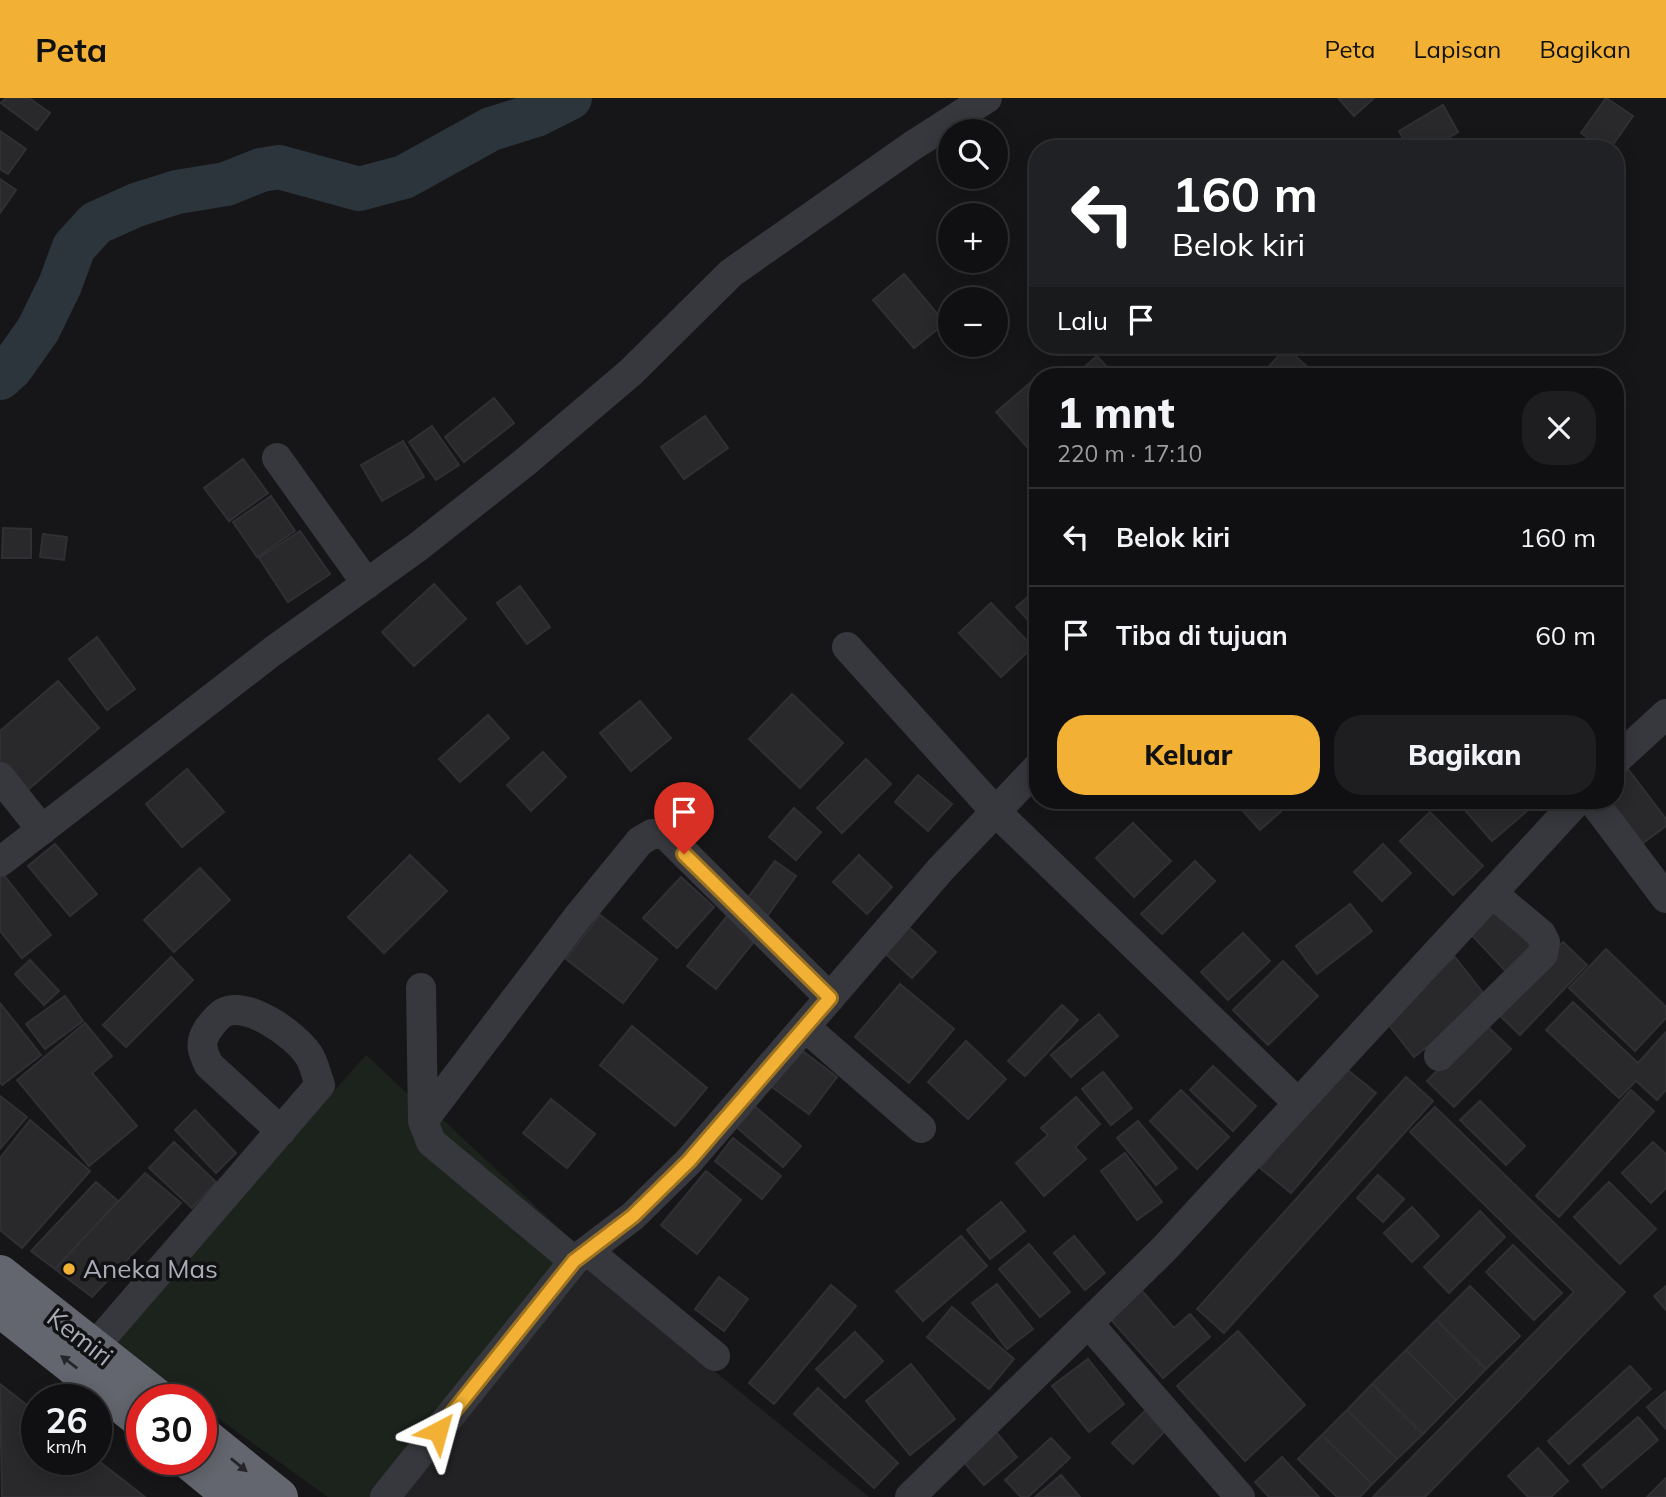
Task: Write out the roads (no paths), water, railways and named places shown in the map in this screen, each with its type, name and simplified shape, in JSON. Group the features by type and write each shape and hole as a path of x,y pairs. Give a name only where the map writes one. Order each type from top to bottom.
{"highway":[{"name":"Kemiri","path":"0,1274 139,1384"},
{"name":"Kemiri","path":"0,1308 126,1407"},
{"path":"217,1447 278,1497"},
{"path":"206,1475 233,1497"}],"street":[{"path":"0,862 273,651 419,546 596,404 664,341 731,273 912,146 987,98"},
{"path":"278,458 367,584"},
{"path":"847,647 996,812 1298,1104"},
{"path":"1624,753 1666,714"},
{"path":"0,777 42,830"},
{"path":"385,1497 581,1256 633,1216 689,1161 940,870 1029,777"},
{"path":"910,1497 955,1450 1164,1249 1570,809"},
{"path":"1599,809 1666,898"},
{"path":"424,1121 577,918 640,841 652,834 665,834 830,998"},
{"path":"1439,1056 1543,954 1545,942 1541,934 1492,893"},
{"path":"421,988 424,1121 431,1142 715,1356"},
{"path":"805,1027 921,1128"},
{"path":"94,1347 281,1131"},
{"path":"1089,1324 1240,1497"}],"waterway":[{"path":"0,378 11,368 38,330 60,285 74,247 96,223 136,205 177,192 226,184 261,170 279,167 359,189 404,177 491,129 536,115 570,98"}],"place":[{"name":"Aneka Mas","path":"69,1269"}]}
